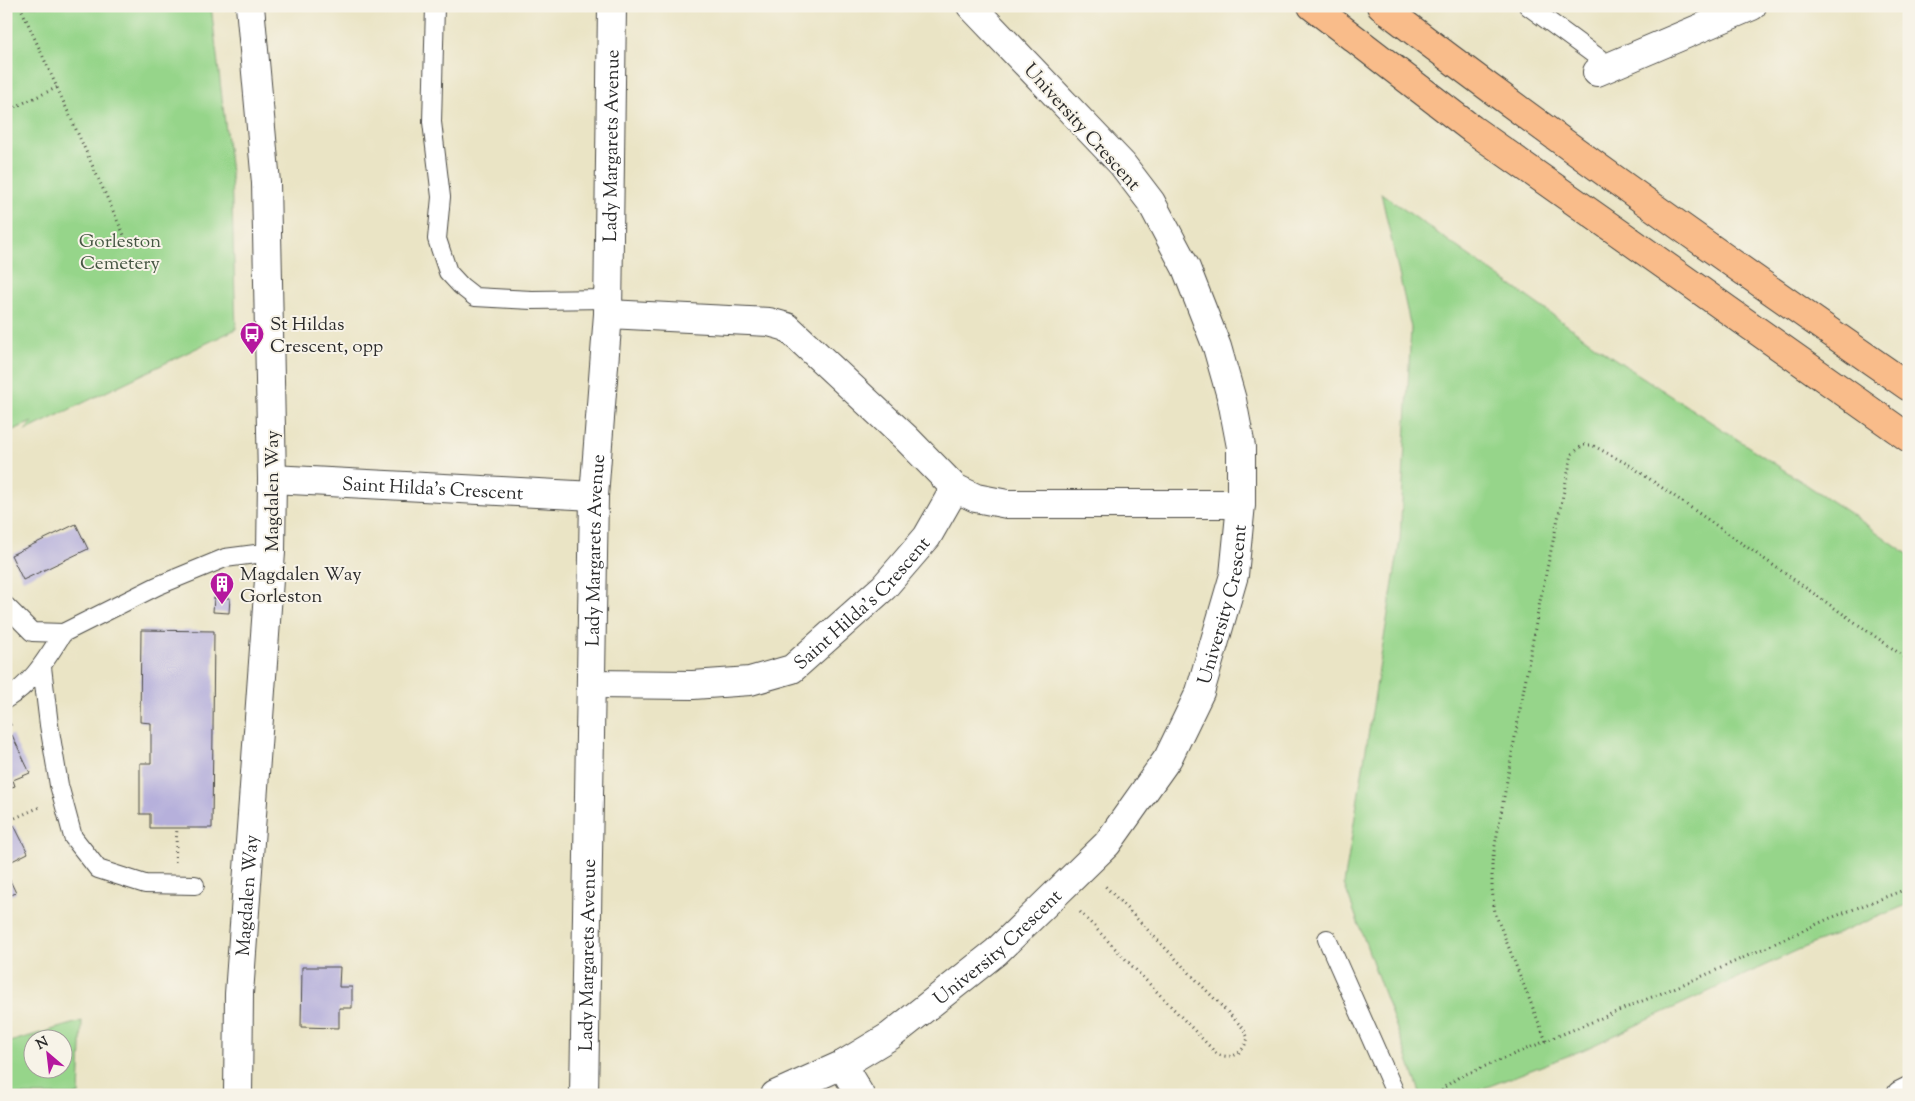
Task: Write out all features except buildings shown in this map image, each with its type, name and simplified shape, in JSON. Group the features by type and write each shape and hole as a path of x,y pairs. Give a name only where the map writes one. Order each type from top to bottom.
{"highway":[{"path":"1312,6 1472,129 1909,438"},
{"path":"1381,6 1510,105 1704,245 1909,387"}],"street":[{"name":"Magdalen Way","path":"238,1095 238,994 271,552 272,479 266,183 250,6"},
{"name":"Lady Margarets Avenue","path":"584,1095 594,496 608,307 612,6"},
{"name":"University Crescent","path":"775,1095 842,1066 890,1036 996,952 1108,844 1168,758 1200,692 1234,575 1241,504 1241,447 1232,400 1217,347 1186,268 1155,210 1122,164 971,6"},
{"path":"1604,69 1752,6"},
{"path":"608,307 769,322 787,327 906,438 955,488 976,498 1007,504 1241,504"},
{"name":"Saint Hilda's Crescent","path":"272,479 594,496"},
{"name":"Saint Hilda's Crescent","path":"591,684 693,685 750,681 792,669 884,587 927,538 955,488"},
{"path":"842,1066 860,1095"},
{"path":"1901,1095 1909,1091"}],"lane":[{"path":"435,6 432,122 441,197 437,239 448,272 475,297 608,307"},
{"path":"1528,6 1604,69"},
{"path":"6,606 32,632 63,632 156,586 225,558 271,552"},
{"path":"6,700 22,690 42,667 63,632"},
{"path":"42,667 49,725 62,796 73,837 98,869 145,884 195,885"},
{"path":"1327,939 1396,1095"}],"path":[{"path":"20,6 128,244"},
{"path":"6,111 58,87"},
{"path":"1546,1041 1495,913 1492,889 1492,862 1540,601 1572,454 1583,445 1592,445 1631,466 1909,660"},
{"path":"6,822 62,796"},
{"path":"174,885 177,828"},
{"path":"1077,909 1217,1054 1227,1058 1235,1055 1245,1046 1248,1038 1243,1028 1104,884"},
{"path":"1440,1095 1443,1088 1458,1077 1710,973 1828,919 1909,888"}],"green space":[{"name":"Gorleston Cemetery","path":"6,6 211,6 231,173 236,329 25,431 32,422 6,433"},
{"path":"1381,193 1609,355 1854,516 1909,555 1909,904 1798,950 1583,1050 1466,1095 1421,1095 1344,884 1400,540 1411,328"},
{"path":"82,1021 79,1095 6,1095 6,1043 22,1038 22,1078 72,1078 72,1028 58,1028"}],"place":[{"name":"St Hildas Crescent, opp","path":"252,355"},
{"name":"Magdalen Way Gorleston","path":"222,605"}]}
